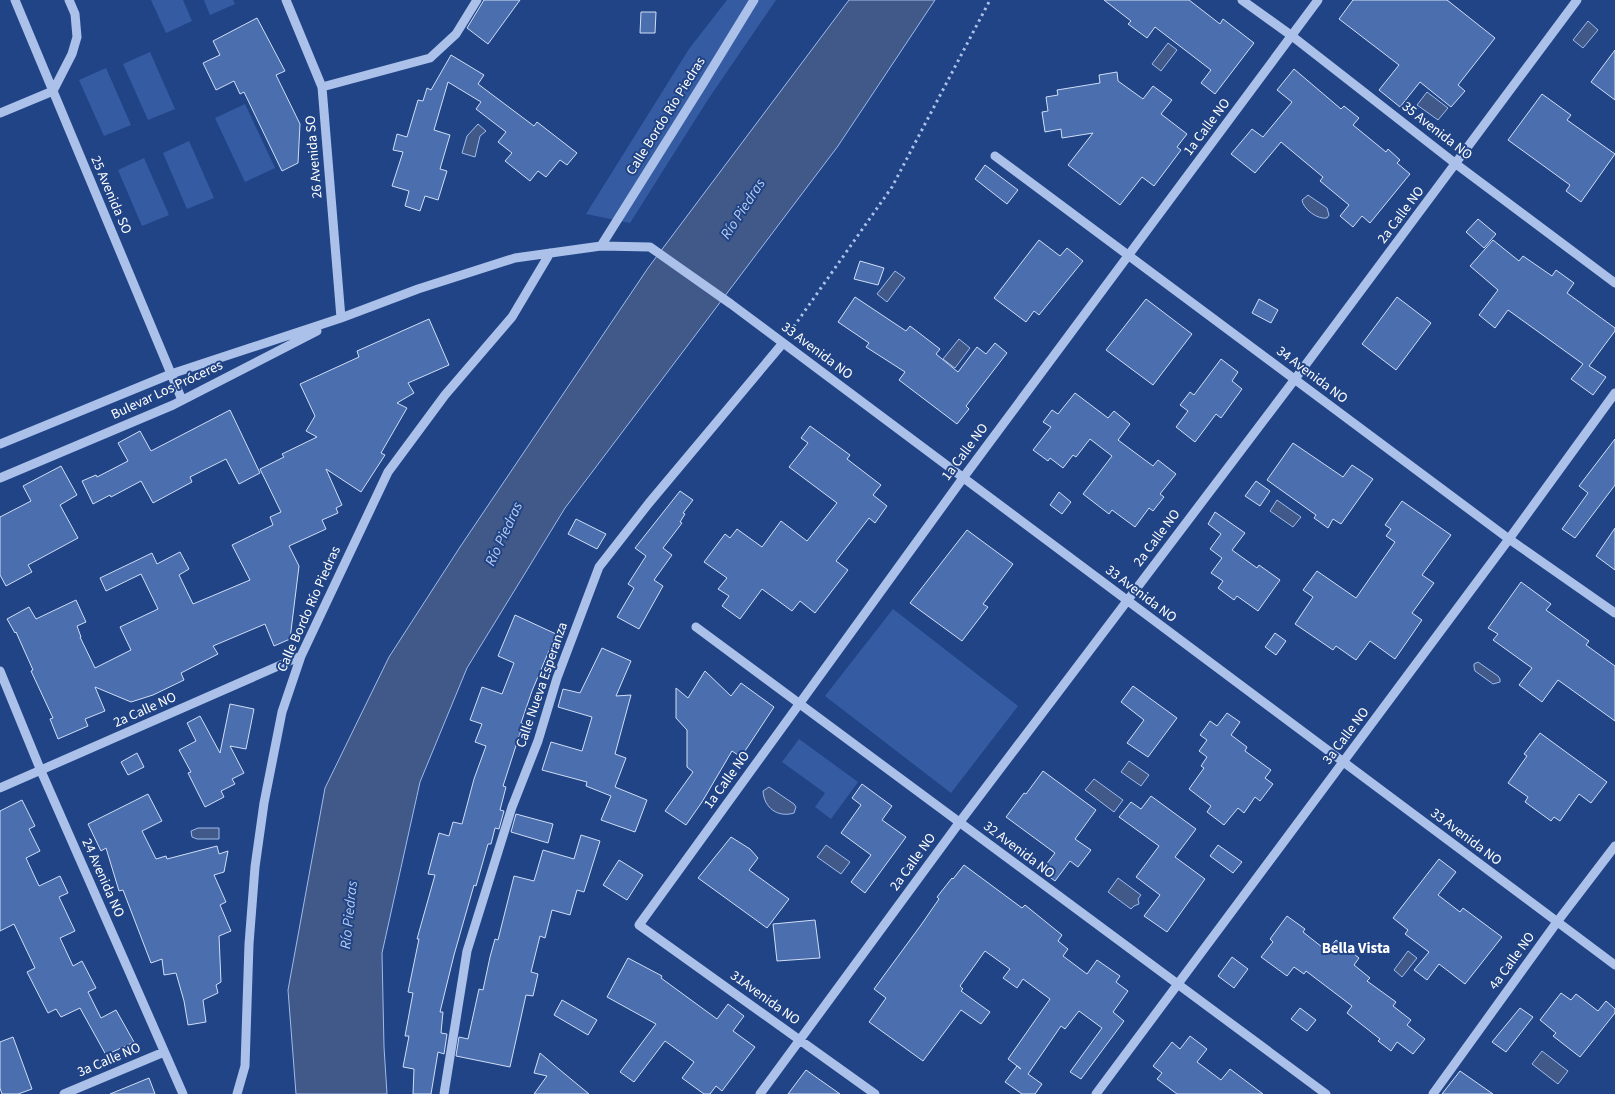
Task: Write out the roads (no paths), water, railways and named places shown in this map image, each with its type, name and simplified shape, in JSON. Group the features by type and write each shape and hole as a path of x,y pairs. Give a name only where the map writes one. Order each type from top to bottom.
{"street":[{"name":"25 Avenida SO","path":"15,0 182,400"},
{"path":"0,113 53,90 72,54 77,37 75,14 68,0"},
{"name":"26 Avenida SO","path":"286,0 322,87 342,318"},
{"path":"322,87 430,58 456,34 477,0"},
{"name":"Calle Bordo Río Piedras","path":"601,246 754,0"},
{"name":"35 Avenida NO","path":"1242,0 1292,36 1456,164 1615,283"},
{"name":"1a Calle NO","path":"639,925 963,478 1318,0"},
{"name":"2a Calle NO","path":"760,1094 959,823 1295,379 1577,0"},
{"name":"34 Avenida NO","path":"994,156 1509,539 1615,613"},
{"name":"Bulevar Los Próceres","path":"0,444 171,374 342,318 418,289 506,261 601,246 650,246"},
{"name":"33 Avenida NO","path":"650,246 731,304 1615,965"},
{"name":"Calle Bordo Río Piedras","path":"237,1094 245,1066 249,944 255,867 264,803 282,712 301,656 388,472 445,395 512,317 550,253"},
{"name":"Bulevar Los Próceres","path":"0,478 182,400 342,318"},
{"name":"Calle Nueva Esperanza","path":"444,1094 468,951 512,807 538,740 557,678 599,567 649,503 783,343"},
{"name":"3a Calle NO","path":"1096,1094 1509,539 1615,393"},
{"name":"32 Avenida NO","path":"696,628 1326,1094"},
{"name":"2a Calle NO","path":"0,788 301,656"},
{"name":"24 Avenida NO","path":"0,671 41,771 184,1094"},
{"name":"4a Calle NO","path":"1433,1094 1557,922 1615,846"},
{"name":"31Avenida NO","path":"639,925 875,1094"},
{"name":"3a Calle NO","path":"64,1094 164,1052"}],"water":[{"name":"Río Piedras","path":"849,0 935,0 838,146 565,508 467,668 420,782 382,953 387,1094 296,1094 288,990 325,788 389,657 460,547 648,268"},
{"path":"1588,21 1598,30 1583,48 1573,40"},
{"path":"1168,43 1177,50 1161,71 1152,64"},
{"path":"1427,92 1448,108 1438,120 1417,105"},
{"path":"478,124 486,131 480,136 475,157 462,153 467,136"},
{"path":"1308,195 1327,208 1329,215 1327,218 1315,216 1305,207 1302,200"},
{"path":"895,271 905,278 887,302 877,294"},
{"path":"959,339 970,348 955,368 943,359"},
{"path":"1277,500 1301,517 1293,527 1270,511"},
{"path":"1478,662 1498,676 1500,682 1493,684 1475,671 1474,664"},
{"path":"1129,761 1149,775 1141,786 1121,772"},
{"path":"1094,779 1123,800 1114,812 1085,790"},
{"path":"769,787 794,804 796,807 794,813 777,813 769,807 763,791"},
{"path":"198,828 219,828 219,839 197,839 192,837 191,831"},
{"path":"826,845 850,862 841,874 817,857"},
{"path":"1118,878 1141,895 1138,899 1139,904 1131,909 1108,892"},
{"path":"1408,951 1417,958 1402,977 1394,970"},
{"path":"1542,1051 1568,1071 1558,1084 1532,1064"}],"district":[{"name":"Bella Vista","path":"1356,948"}]}
